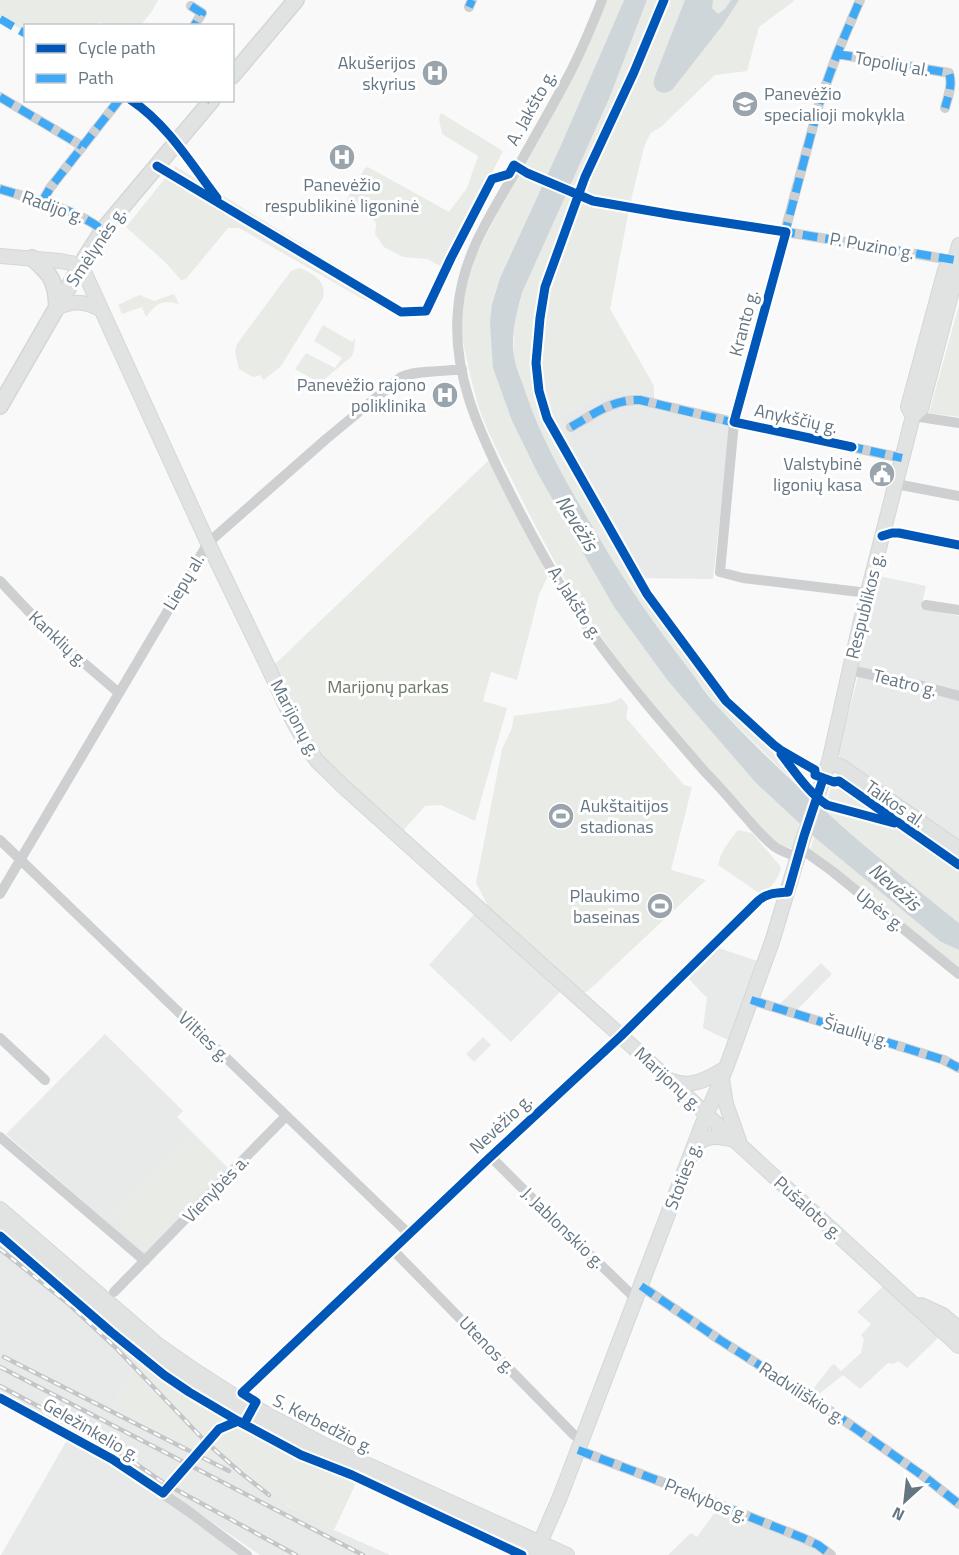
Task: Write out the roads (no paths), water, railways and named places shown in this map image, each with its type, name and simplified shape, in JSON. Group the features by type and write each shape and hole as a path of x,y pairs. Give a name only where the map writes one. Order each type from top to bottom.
{"highway":[{"path":"234,74 296,0"},
{"name":"Smėlynės g.","path":"0,406 81,265 104,230 210,102"},
{"path":"32,258 50,275 54,285 57,308"}],"main road":[{"name":"Respublikos g.","path":"829,762 868,593 913,416 908,407 945,270 957,261 959,245"},
{"path":"0,256 81,265"},
{"name":"Marijonų g.","path":"81,265 208,543 292,719 317,761 706,1114"},
{"path":"57,308 72,302 81,302 100,309"},
{"name":"Stoties g.","path":"539,1550 751,1000 772,942 829,762"},
{"name":"Taikos al.","path":"829,762 842,767 959,849"},
{"path":"670,1080 687,1085 724,1072 726,1104 739,1143"},
{"name":"Pušaloto g.","path":"706,1114 959,1346"},
{"path":"693,1148 700,1141 712,1137 724,1137 739,1143"},
{"name":"S. Kerbedžio g.","path":"0,1209 158,1345 236,1404"},
{"name":"S. Kerbedžio g.","path":"0,1223 150,1352 189,1380 236,1404 304,1446 539,1550 567,1555"},
{"name":"Pušaloto g.","path":"911,1301 938,1313 959,1329"}],"street":[{"name":"A. Jakšto g.","path":"602,0 569,74 482,229 466,267 458,310 458,340 467,395 492,457 525,522 588,628 677,740 758,831 781,851 801,847"},
{"name":"Kranto g.","path":"861,0 837,54 817,113 734,422 720,572 743,578 868,593"},
{"path":"191,6 202,13 195,24"},
{"name":"Topolių al.","path":"837,54 949,73 951,86 945,108"},
{"path":"0,97 82,146"},
{"path":"42,202 50,188 117,102"},
{"name":"Radijo g.","path":"0,189 42,202 90,221 104,230"},
{"name":"P. Puzino g.","path":"786,232 957,261"},
{"name":"Liepų al.","path":"0,894 208,543 400,377 408,374 462,369"},
{"name":"Anykščių g.","path":"572,427 616,403 640,400 902,458"},
{"path":"913,416 959,423"},
{"path":"896,484 959,496"},
{"path":"927,538 959,545"},
{"name":"Kanklių g.","path":"0,581 50,634 119,693"},
{"path":"926,605 959,610"},
{"name":"Teatro g.","path":"850,670 954,695"},
{"name":"Vilties g.","path":"0,840 409,1234"},
{"name":"Upės g.","path":"801,847 959,974"},
{"name":"Nevėžio g.","path":"236,1404 244,1391 490,1156 621,1036 762,897 771,893 788,892"},
{"name":"Šiaulių g.","path":"751,1000 944,1060 959,1068"},
{"path":"0,1038 45,1080"},
{"name":"Vienybės a.","path":"114,1292 286,1116"},
{"path":"0,1137 145,1261"},
{"name":"J. Jablonskio g.","path":"490,1156 547,1213 639,1292"},
{"name":"Utenos g.","path":"393,1250 574,1435 580,1445"},
{"name":"Radviliškio g.","path":"639,1292 720,1340 849,1423 959,1504"},
{"name":"Geležinkelio g.","path":"0,1398 112,1459 248,1555"},
{"name":"Prekybos g.","path":"580,1445 671,1486 818,1545 831,1555"}],"water":[{"name":"Nevėžis","path":"624,0 647,0 609,99 522,293 518,309 514,332 514,356 532,411 569,486 621,574 707,693 747,737 805,793 959,923 959,950 941,942 814,837 755,782 668,681 614,607 538,474 512,421 493,368 490,323 492,304 500,278"},
{"path":"685,0 713,0 712,8 718,14 731,0 739,0 722,26 672,90 661,92 656,89 654,79"}],"railway":[{"path":"0,1249 70,1305 114,1346 206,1442 269,1495"},
{"path":"4,1357 229,1471"},
{"path":"0,1367 363,1555"},
{"path":"0,1386 100,1439 164,1483 296,1555"}],"place":[{"name":"Akušerijos skyrius","path":"435,73"},
{"name":"Panevėžio specialioji mokykla","path":"745,104"},
{"name":"Panevėžio respublikinė ligoninė","path":"342,157"},
{"name":"Panevėžio rajono poliklinika","path":"445,395"},
{"name":"Valstybinė ligonių kasa","path":"882,474"},
{"name":"Aukštaitijos stadionas","path":"561,816"},
{"name":"Plaukimo baseinas","path":"660,906"}],"park label":[{"name":"Marijonų parkas","path":"388,687"}]}
